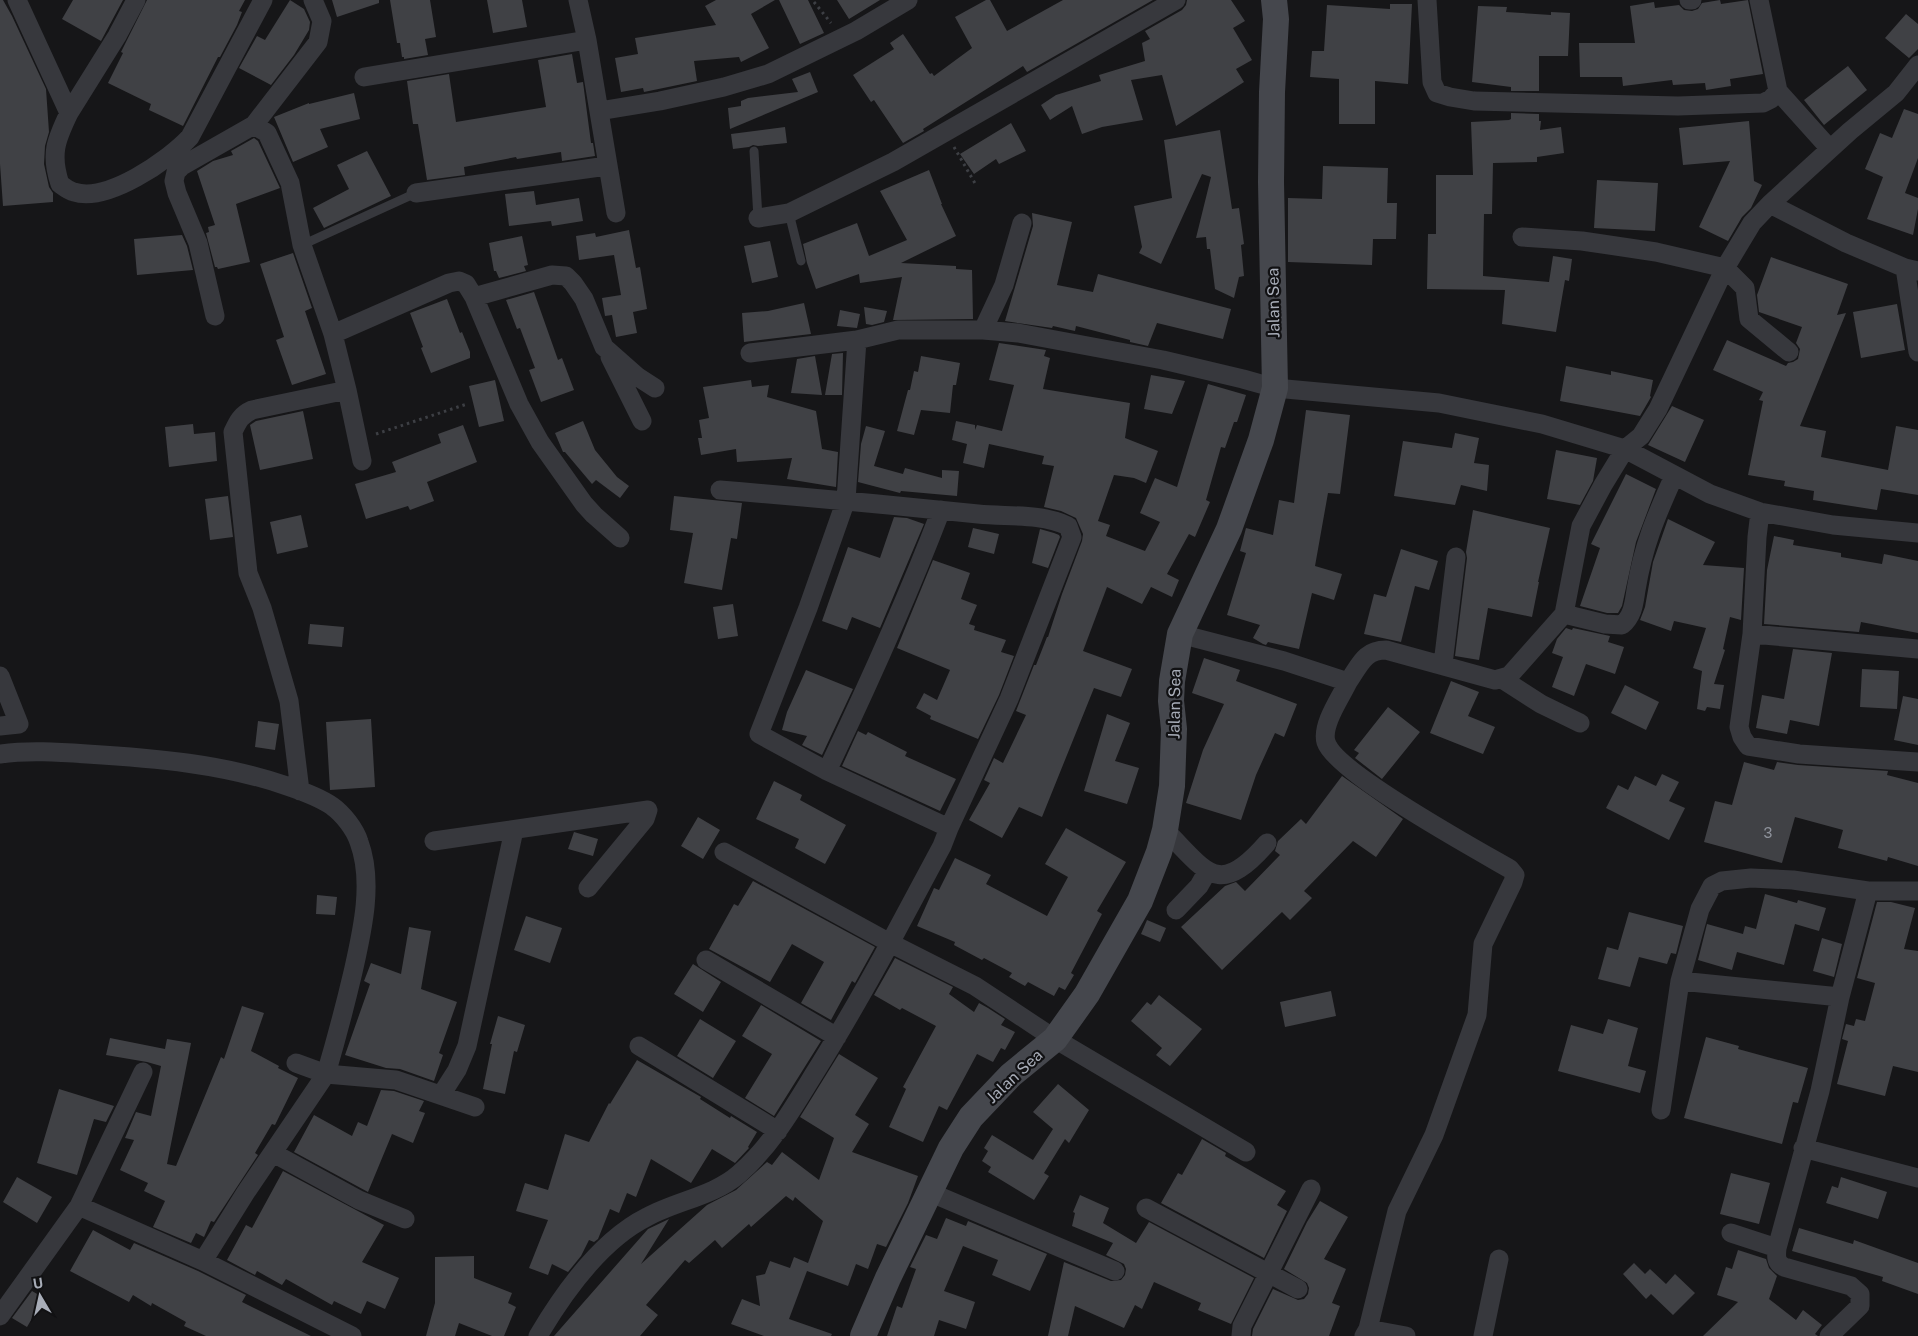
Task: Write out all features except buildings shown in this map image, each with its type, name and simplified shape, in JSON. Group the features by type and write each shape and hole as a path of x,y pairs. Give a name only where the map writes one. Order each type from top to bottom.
{"main road":[{"name":"Jalan Sea","path":"863,1336 888,1278 951,1148 972,1117 1012,1075 1055,1039 1087,994 1140,901 1165,830 1172,786 1174,728 1171,701 1172,680 1180,634 1229,529 1261,440 1275,388 1271,182 1272,92 1276,19 1274,0"}],"street":[{"path":"17,0 69,113"},
{"path":"136,0 117,36 69,113 58,137 54,152 55,168 60,184 74,193 106,192 136,177 181,147 190,137 263,0"},
{"path":"215,316 198,243 177,193 174,181 176,172 182,166 254,124 318,42 322,21 313,0"},
{"path":"578,0 587,40 616,213"},
{"path":"599,112 724,87 768,74 843,37 908,0"},
{"path":"758,218 789,212 893,162 1176,0"},
{"path":"1428,0 1432,82 1437,93 1450,97 1474,101 1678,106 1763,103 1771,99 1778,91"},
{"path":"1759,0 1778,91 1830,149"},
{"path":"364,77 587,40"},
{"path":"1406,1336 1366,1333 1397,1211 1434,1135 1477,1015 1483,944 1513,882 1515,874 1510,869 1404,806 1348,768 1330,751 1325,740 1326,727 1348,682 1369,652 1376,650 1386,650 1443,664 1495,680 1509,676 1564,614 1581,526 1603,485 1626,449 1641,436 1658,409 1725,268 1752,223 1830,149 1896,93 1918,65"},
{"path":"254,124 267,133 290,183 302,245 333,334 362,461"},
{"path":"416,193 607,166"},
{"path":"1770,204 1846,243 1911,270 1918,352"},
{"path":"983,330 1004,285 1022,223"},
{"path":"1522,237 1582,241 1656,252 1725,268 1745,288 1749,319 1789,352"},
{"path":"474,297 552,275 566,276 584,299 604,347 642,421"},
{"path":"333,334 449,283 459,280 466,284 474,297 519,404 540,442 584,504 620,538"},
{"path":"750,353 857,340 898,330 983,330 1018,333 1121,352 1275,388 1439,403 1542,424 1626,449 1710,494 1760,512 1833,525 1918,533"},
{"path":"857,340 846,500 808,608 759,734 827,771 948,828"},
{"path":"604,347 638,377 655,388"},
{"path":"300,791 289,701 262,608 248,574 233,432 244,414 252,410 347,390"},
{"path":"1564,614 1605,624 1622,625 1628,620 1633,608 1640,566 1652,525 1674,476"},
{"path":"538,1336 573,1283 598,1255 630,1227 670,1206 728,1183 757,1157 778,1130 837,1036 942,846 948,828 1009,699 1072,537 1068,526 1060,522 1031,517 720,490"},
{"path":"827,771 873,675 908,595 941,510"},
{"path":"1760,512 1752,634 1739,727 1742,738 1748,746 1799,754 1918,762"},
{"path":"1443,664 1456,557"},
{"path":"1180,634 1284,661 1348,682"},
{"path":"1752,634 1918,649"},
{"path":"0,676 19,724 0,726"},
{"path":"1502,679 1541,704 1580,723"},
{"path":"0,754 70,753 126,756 212,767 265,778 300,791 332,806 347,821 359,841 364,866 366,896 363,927 344,1012 326,1074 241,1199 203,1261"},
{"path":"434,842 648,810 645,819 588,888"},
{"path":"441,1095 457,1070 467,1046 514,830"},
{"path":"1165,830 1207,872 1220,875 1235,872 1251,862 1267,843"},
{"path":"724,852 890,943 975,986 1055,1039 1246,1152"},
{"path":"1176,910 1199,886 1207,872"},
{"path":"1661,1110 1680,981 1700,909 1712,886 1722,881 1751,878 1792,880 1868,891 1918,891"},
{"path":"1829,1336 1860,1306 1860,1294 1851,1286 1784,1268 1778,1264 1776,1259 1777,1248 1820,1091 1840,997 1868,891"},
{"path":"706,960 837,1036"},
{"path":"1680,981 1840,997"},
{"path":"639,1046 778,1130"},
{"path":"296,1063 326,1074 396,1080 475,1107"},
{"path":"0,1316 78,1206 142,1072"},
{"path":"1804,1148 1918,1178"},
{"path":"273,1152 359,1200 404,1219"},
{"path":"1241,1336 1242,1326 1311,1189"},
{"path":"929,1192 1116,1271"},
{"path":"78,1206 203,1261 352,1336"},
{"path":"1146,1208 1298,1289"},
{"path":"1731,1233 1777,1248"},
{"path":"1483,1336 1499,1259"}],"lane":[{"path":"754,151 758,218"},
{"path":"302,245 416,193"},
{"path":"789,212 801,261"}],"path":[{"path":"814,2 843,37"},
{"path":"946,133 976,185"},
{"path":"356,441 467,404"}]}
